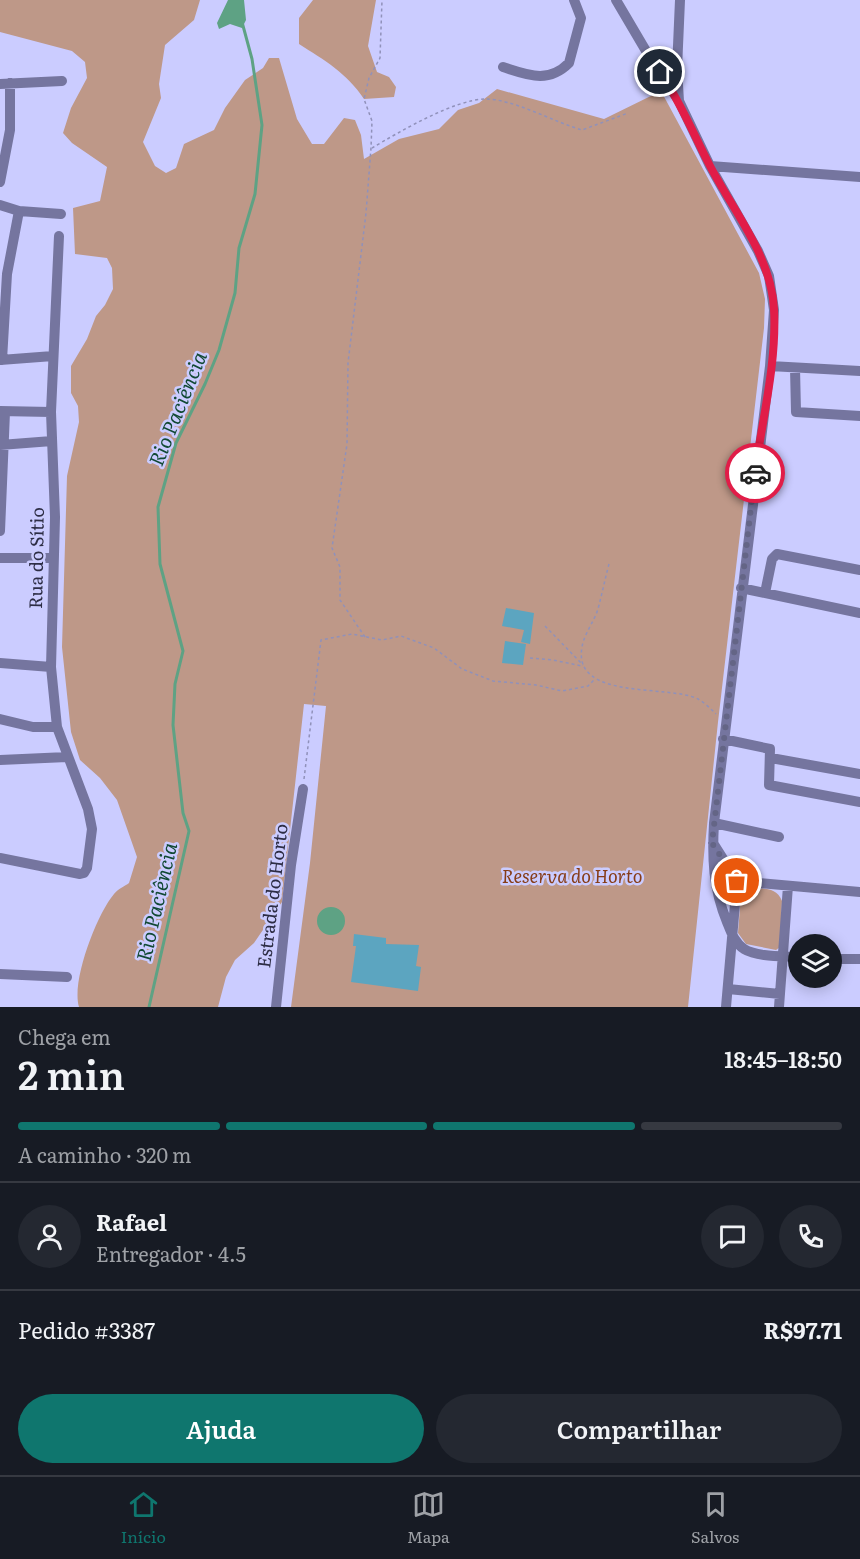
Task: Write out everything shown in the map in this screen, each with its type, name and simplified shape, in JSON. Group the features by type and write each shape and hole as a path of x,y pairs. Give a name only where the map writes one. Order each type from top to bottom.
{"street":[{"path":"503,67 541,78 566,66 569,63 581,18 574,0"},
{"path":"616,0 679,101 710,166 758,251 769,276 774,310 770,366 741,588 712,843 714,885 733,937 747,951 788,956"},
{"path":"679,101 677,69 680,0"},
{"path":"0,182 10,130 5,83 62,81"},
{"path":"710,166 860,177"},
{"path":"0,205 19,211 61,214"},
{"path":"19,211 7,274 1,360 53,356"},
{"name":"Rua do Sítio","path":"0,858 84,873 92,829 88,808 57,727 51,667 55,517 51,412 59,236"},
{"path":"770,366 860,371"},
{"path":"795,368 796,412 860,417"},
{"path":"0,531 2,411 51,412"},
{"path":"2,445 51,441"},
{"path":"765,593 772,559 777,554 860,570"},
{"path":"0,558 53,558"},
{"path":"741,588 860,614"},
{"path":"0,663 51,667"},
{"path":"0,719 33,727 57,727"},
{"path":"723,739 770,749 771,758 767,779 769,785 860,802"},
{"path":"0,760 67,757"},
{"path":"771,758 860,774"},
{"name":"Estrada do Horto","path":"276,1007 291,865 303,789"},
{"path":"714,823 779,837"},
{"path":"712,843 737,881 726,1007"},
{"path":"737,881 860,892"},
{"path":"779,1007 788,886"},
{"path":"842,959 860,958"},
{"path":"0,974 67,977"},
{"path":"728,989 780,994"}],"path":[{"path":"365,637 340,600 340,567 332,548 347,444 348,363 366,213 371,148 372,121 364,99 369,78 380,58 382,0"},
{"path":"371,148 459,104 485,99 505,103 582,130 627,113"},
{"path":"583,666 582,646 598,610 609,564"},
{"path":"545,626 595,679 611,685 698,699 725,724"},
{"path":"303,789 321,640 352,634 382,640 401,636 434,648 462,669 493,681 536,685 562,691 588,687 595,679"},
{"path":"530,658 583,666"}],"green space":[{"name":"Reserva do Horto","path":"0,0 200,0 194,20 165,45 159,84 161,98 143,142 155,166 166,173 176,168 184,144 214,130 225,108 245,80 263,68 269,58 279,58 297,119 312,144 324,144 344,118 355,120 361,135 364,159 399,139 439,129 458,110 479,103 497,89 604,119 661,91 759,273 765,299 764,328 718,722 688,1007 291,1007 310,863 326,706 304,704 282,902 254,943 235,960 226,977 218,1007 79,1007 79,981 93,932 114,894 129,883 137,857 117,800 100,778 80,760 71,732 62,647 67,476 79,422 78,406 71,393 71,366 87,339 96,316 113,289 112,268 107,258 75,254 73,208 100,201 107,167 72,143 63,133 71,108 87,78 85,62 72,51 0,32"},
{"path":"313,0 376,0 368,46 377,72 389,77 396,87 394,97 364,99 343,74 299,44 299,18"},
{"path":"749,888 773,891 782,901 780,947 776,950 746,944 738,933 741,895 743,890"}],"shaded area":[{"path":"228,0 244,0 246,20 242,28 230,24 219,29 217,23"},
{"path":"331,907 341,911 345,921 341,931 331,935 321,931 317,921 321,911"}],"building":[{"path":"506,608 534,613 530,644 521,642 524,630 502,626"},
{"path":"505,641 526,644 523,665 502,663"},
{"path":"354,934 386,938 386,944 419,945 416,966 421,967 418,991 351,982 356,946 353,946"}],"waterway":[{"name":"Rio Paciência","path":"149,1007 189,831 183,813 173,725 175,684 183,651 160,564 158,507 176,443 219,350 235,293 239,248 255,194 262,125 252,59 242,22"}],"way so far":[{"path":"737,881 712,843 755,473"}],"route":[{"path":"660,72 679,101 710,166 758,251 769,276 774,310 773,335 755,473"}]}
